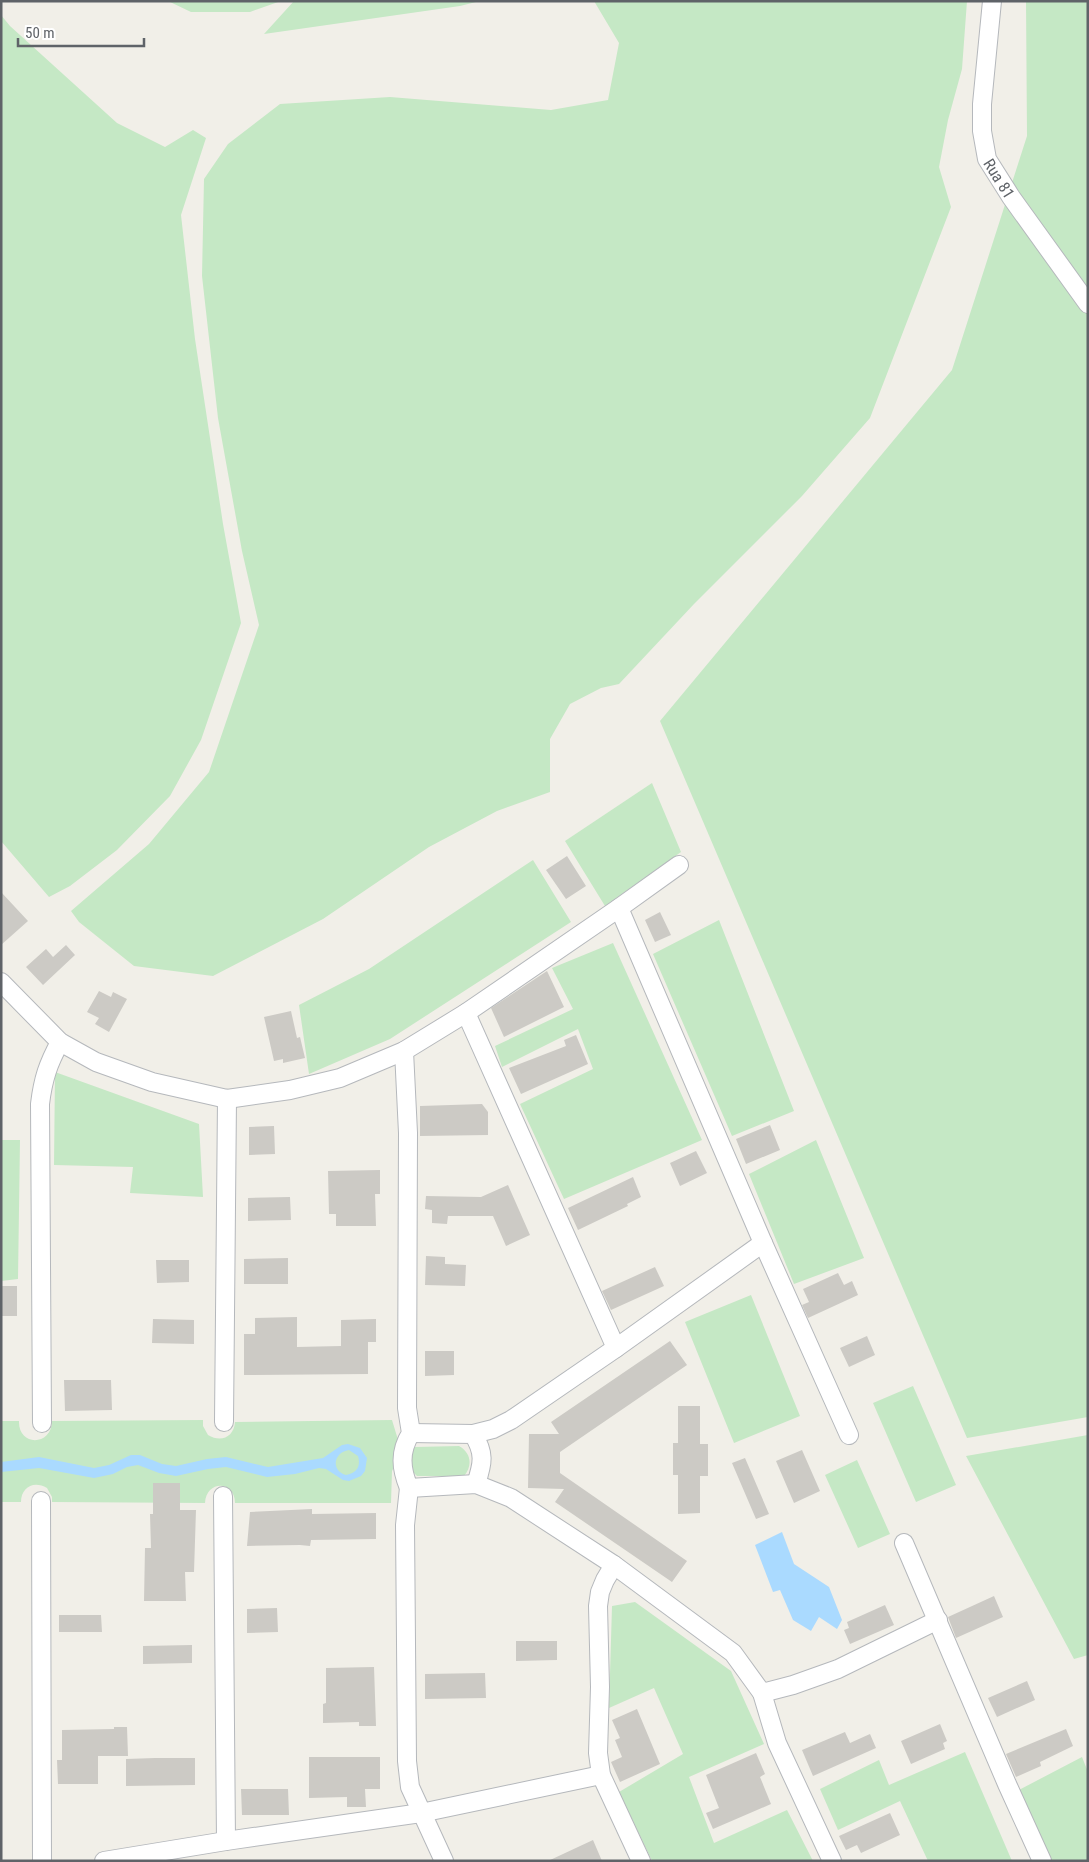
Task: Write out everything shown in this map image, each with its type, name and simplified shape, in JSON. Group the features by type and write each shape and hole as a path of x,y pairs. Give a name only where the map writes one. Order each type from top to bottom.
{"street":[{"name":"Rua 81","path":"992,1 982,104 982,131 987,159 1088,304"},
{"path":"1,982 60,1042 96,1062 152,1082 227,1098 290,1090 340,1078 404,1051 466,1013 679,865"},
{"path":"619,908 763,1243 849,1435"},
{"path":"466,1013 616,1348"},
{"path":"42,1423 40,1104 48,1064 60,1042"},
{"path":"404,1051 408,1133 406,1408 410,1434 404,1444 402,1453 402,1465 409,1488 405,1525 407,1761 410,1787 444,1861"},
{"path":"224,1422 227,1098"},
{"path":"410,1434 473,1434 493,1429 511,1420 763,1243"},
{"path":"473,1434 480,1445 482,1455 482,1466 476,1484"},
{"path":"409,1488 476,1484 511,1498 614,1565 733,1653 762,1693 778,1743 832,1861"},
{"path":"223,1496 226,1841"},
{"path":"41,1501 42,1861"},
{"path":"904,1543 1042,1861"},
{"path":"614,1565 600,1592 598,1606 600,1687 598,1753 601,1775 641,1861"},
{"path":"762,1693 793,1685 838,1669 938,1620"},
{"path":"104,1861 226,1841 421,1813 601,1775"}],"green space":[{"path":"168,1 281,1 250,12 191,12"},
{"path":"294,1 480,1 460,6 264,34"},
{"path":"594,1 967,1 962,69 948,120 939,167 951,207 870,418 802,496 694,604 619,684 601,688 570,704 550,739 550,792 497,811 429,847 323,919 213,976 134,966 79,922 71,911 149,844 209,772 259,625 242,551 218,418 202,276 204,179 228,144 280,104 390,97 551,110 608,100 619,43"},
{"path":"1026,1 1088,1 1088,1417 967,1438 660,721 952,370 1027,136"},
{"path":"1,15 10,26 117,123 165,147 193,130 206,138 181,215 195,339 223,524 241,623 201,740 170,796 117,850 70,886 49,897 1,841"},
{"path":"652,783 681,852 605,906 565,841"},
{"path":"533,860 571,922 390,1039 309,1074 299,1005 369,969"},
{"path":"719,920 794,1111 732,1136 653,954"},
{"path":"613,943 702,1140 564,1199 520,1104 593,1069 578,1029 502,1067 495,1046 573,1009 552,968"},
{"path":"55,1072 199,1124 203,1197 130,1193 133,1167 54,1165"},
{"path":"1,1140 20,1140 18,1279 1,1281"},
{"path":"816,1140 864,1258 794,1284 749,1174"},
{"path":"751,1295 800,1416 734,1443 685,1322"},
{"path":"913,1386 956,1485 916,1502 873,1403"},
{"path":"203,1420 203,1426 208,1435 222,1438 229,1435 235,1422 392,1420 402,1453 392,1471 391,1503 235,1503 234,1495 230,1490 220,1486 210,1490 205,1503 52,1502 52,1497 47,1488 37,1485 29,1486 23,1492 21,1502 1,1502 1,1421 19,1421 20,1429 24,1435 29,1439 35,1440 47,1435 51,1429 52,1421"},
{"path":"1088,1435 1088,1655 1074,1659 966,1456"},
{"path":"459,1446 466,1452 470,1464 464,1476 417,1476 410,1469 412,1450 415,1447"},
{"path":"857,1460 890,1534 858,1548 825,1475"},
{"path":"635,1602 731,1671 764,1744 689,1777 714,1843 787,1810 813,1861 652,1861 619,1792 683,1754 654,1688 609,1708 612,1606"},
{"path":"965,1752 1012,1861 928,1861 900,1801 838,1830 820,1789 879,1760 889,1785"},
{"path":"1082,1757 1088,1772 1088,1861 1045,1861 1015,1792"}],"water":[{"path":"348,1444 360,1448 367,1458 365,1471 361,1476 349,1481 343,1480 326,1469 319,1468 295,1474 267,1477 226,1467 176,1476 159,1473 138,1465 127,1467 113,1474 94,1478 39,1468 1,1472 1,1462 39,1457 94,1468 109,1465 131,1455 140,1455 162,1464 176,1466 226,1457 268,1467 323,1458 342,1445","holes":["349,1450 358,1456 358,1466 355,1471 346,1475 341,1473 336,1465 337,1457 344,1451"]},
{"path":"782,1532 794,1564 829,1587 842,1620 837,1629 819,1617 811,1631 793,1620 780,1590 773,1592 755,1545"}],"building":[{"path":"567,856 586,886 566,899 546,870"},
{"path":"1,892 28,921 1,945"},
{"path":"660,912 671,935 655,942 645,920"},
{"path":"66,945 75,955 43,985 26,967 46,949 53,957"},
{"path":"547,971 564,1007 504,1037 491,1008"},
{"path":"99,991 111,997 113,992 127,999 109,1032 95,1024 99,1018 87,1012"},
{"path":"291,1011 297,1038 300,1037 305,1058 283,1063 283,1059 274,1061 264,1017"},
{"path":"576,1035 588,1064 521,1094 509,1068 566,1046 564,1040"},
{"path":"482,1104 488,1112 488,1135 420,1136 420,1106"},
{"path":"770,1125 780,1150 746,1164 736,1139"},
{"path":"274,1126 275,1154 249,1155 249,1127"},
{"path":"696,1151 707,1173 680,1186 670,1163"},
{"path":"380,1170 380,1194 375,1194 376,1226 336,1226 336,1214 329,1214 328,1171"},
{"path":"633,1177 641,1197 627,1204 628,1206 578,1230 568,1208"},
{"path":"508,1185 530,1235 506,1246 493,1216 448,1216 447,1224 432,1223 432,1210 425,1209 426,1196 481,1197"},
{"path":"290,1197 291,1220 248,1221 248,1198"},
{"path":"426,1256 445,1257 445,1264 466,1265 465,1286 425,1285"},
{"path":"288,1258 288,1284 244,1284 244,1259"},
{"path":"156,1260 189,1260 189,1282 157,1283"},
{"path":"655,1267 664,1286 611,1310 602,1291"},
{"path":"838,1273 844,1285 852,1281 858,1295 808,1318 802,1305 809,1302 803,1289"},
{"path":"1,1286 17,1286 17,1316 1,1316"},
{"path":"297,1317 297,1347 341,1346 341,1320 376,1319 376,1342 368,1342 368,1374 244,1375 244,1334 255,1334 255,1318"},
{"path":"153,1319 194,1320 194,1344 152,1343"},
{"path":"867,1336 875,1355 849,1367 840,1348"},
{"path":"670,1341 687,1365 560,1452 560,1473 687,1561 672,1582 555,1502 564,1489 528,1488 529,1434 559,1434 551,1422"},
{"path":"425,1351 454,1351 454,1375 425,1376"},
{"path":"64,1380 111,1380 112,1410 65,1411"},
{"path":"678,1406 700,1406 700,1444 708,1444 708,1476 700,1476 700,1513 678,1514 678,1475 673,1475 673,1443 678,1443"},
{"path":"802,1450 820,1491 794,1503 776,1461"},
{"path":"745,1458 769,1514 756,1519 732,1463"},
{"path":"153,1483 180,1483 180,1510 196,1510 194,1572 185,1572 186,1601 144,1601 145,1548 151,1548 150,1514 153,1514"},
{"path":"312,1509 312,1514 376,1513 376,1539 311,1540 310,1546 247,1546 250,1512"},
{"path":"994,1596 1003,1617 956,1638 948,1617"},
{"path":"885,1605 894,1625 850,1644 844,1630 849,1628 847,1622"},
{"path":"277,1608 278,1632 247,1633 247,1609"},
{"path":"59,1615 101,1615 102,1632 59,1632"},
{"path":"516,1641 557,1641 557,1660 516,1661"},
{"path":"192,1645 192,1663 143,1664 143,1646"},
{"path":"374,1667 376,1726 359,1726 359,1722 323,1723 323,1704 326,1703 326,1668"},
{"path":"485,1673 486,1698 425,1699 425,1674"},
{"path":"1027,1681 1035,1700 997,1717 988,1698"},
{"path":"637,1709 660,1764 620,1782 611,1762 622,1757 615,1740 620,1738 612,1720"},
{"path":"940,1724 947,1741 943,1743 945,1749 911,1764 901,1741"},
{"path":"114,1727 127,1727 128,1756 98,1756 98,1784 58,1784 57,1760 62,1760 62,1730 114,1729"},
{"path":"1066,1729 1073,1746 1040,1762 1041,1766 1016,1777 1006,1754"},
{"path":"845,1732 850,1743 870,1734 876,1748 813,1776 802,1750"},
{"path":"756,1753 765,1774 760,1777 771,1804 713,1829 706,1813 719,1808 706,1775"},
{"path":"309,1757 380,1757 380,1789 365,1789 366,1807 347,1807 347,1797 309,1798"},
{"path":"195,1758 195,1785 126,1786 126,1759"},
{"path":"241,1789 288,1789 289,1815 242,1815"},
{"path":"890,1813 900,1835 861,1853 857,1845 846,1850 839,1836"},
{"path":"593,1840 602,1861 548,1861"}]}
